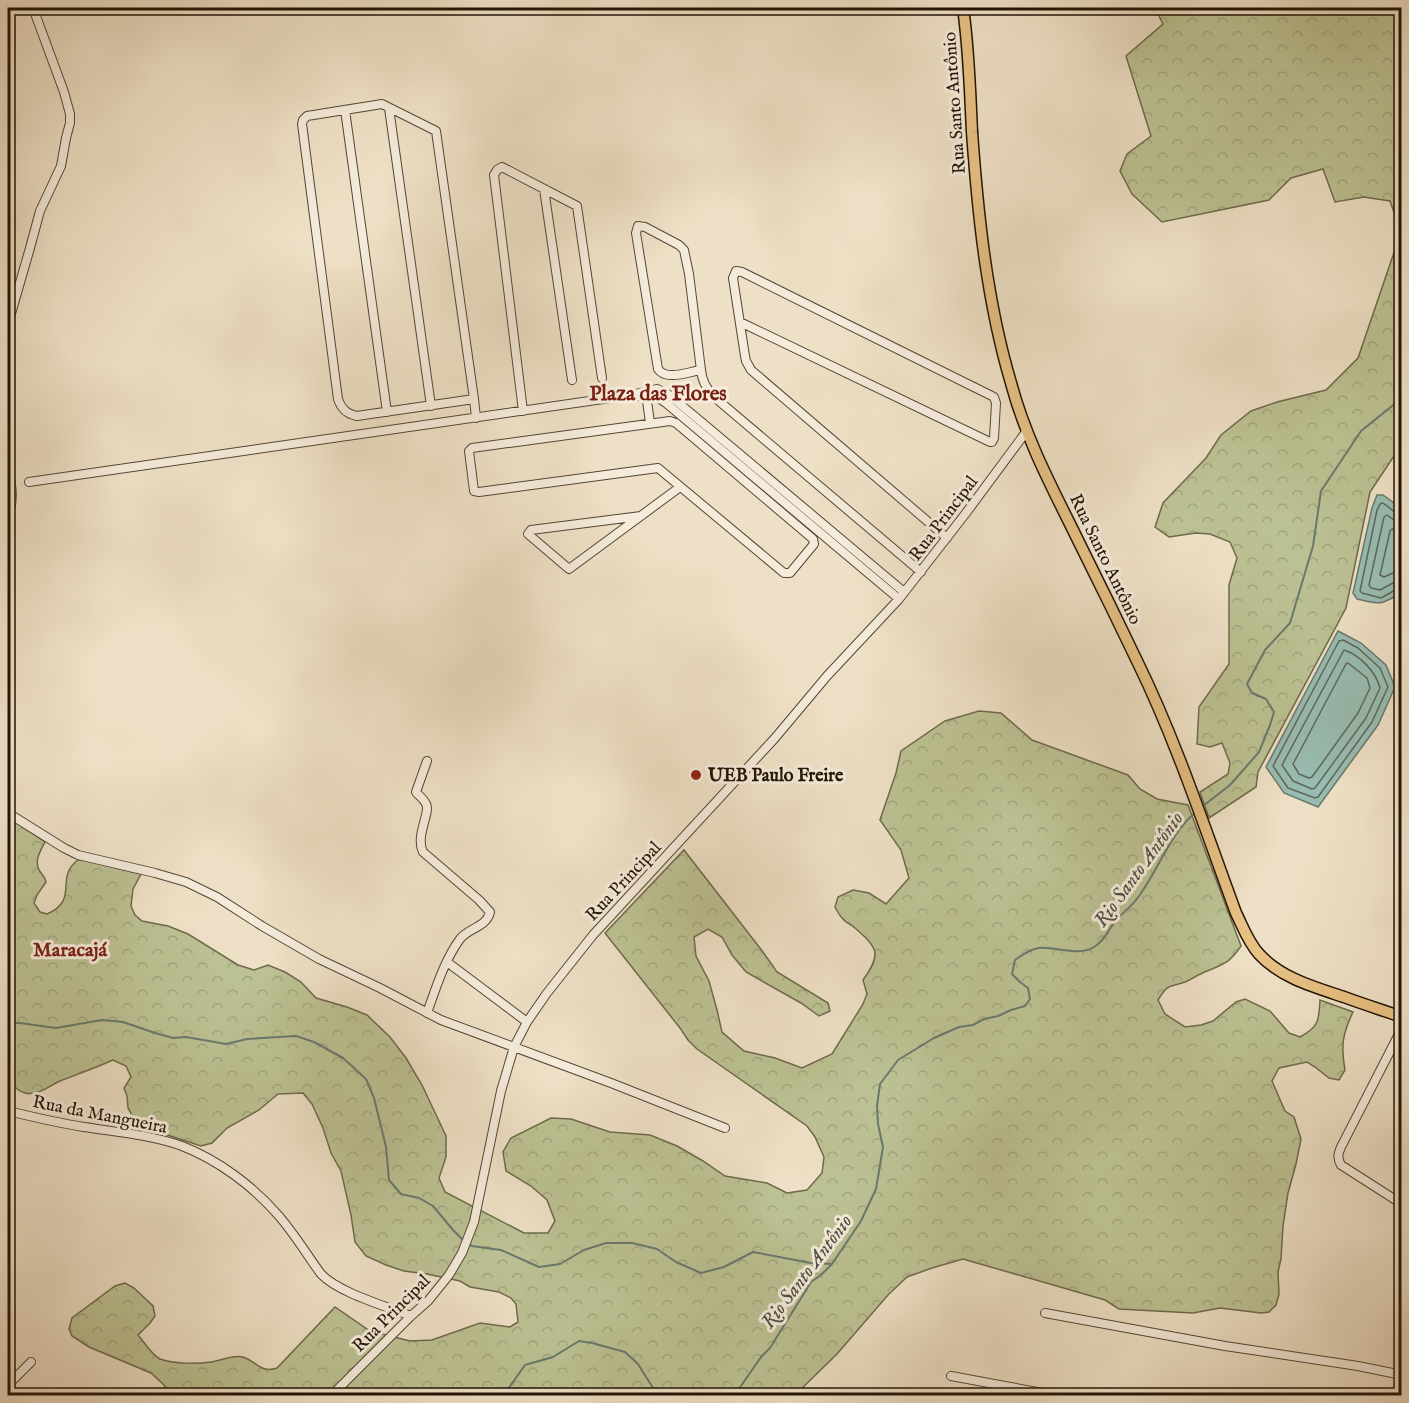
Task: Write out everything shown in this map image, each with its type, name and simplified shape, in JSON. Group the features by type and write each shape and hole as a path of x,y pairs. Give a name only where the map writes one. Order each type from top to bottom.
{"main road":[{"name":"Rua Santo Antônio","path":"963,8 968,48 976,185 986,266 1002,350 1026,432 1166,723 1248,940 1257,952 1278,970 1295,979 1401,1017"}],"street":[{"path":"8,324 40,211 61,166 70,123 64,92 33,8"},
{"path":"474,399 357,416 344,411 338,399 302,124 307,116 382,104 436,131 474,399 476,418"},
{"path":"389,108 431,406"},
{"path":"345,110 387,412"},
{"path":"523,411 494,175 502,167 577,206 602,378"},
{"path":"544,189 572,380"},
{"path":"701,370 667,375 658,369 636,231 638,226 679,244 684,250 705,387 921,572"},
{"path":"740,322 988,442 994,440 996,403 993,395 736,271 733,278 744,356 751,370 947,538"},
{"path":"646,393 650,423"},
{"path":"29,482 646,393 666,403 902,596"},
{"path":"670,421 676,423 813,539 814,544 790,573 784,573 680,487 658,468 479,492 474,490 469,452 472,448 670,421"},
{"name":"Rua Principal","path":"331,1395 428,1302 449,1275 465,1247 474,1222 501,1091 514,1047 527,1022 553,985 593,935 902,596 1026,432"},
{"path":"8,469 11,507 8,517"},
{"path":"641,516 531,530 528,534 569,568 641,516 680,487"},
{"path":"427,761 416,792 427,804 421,848 490,912 481,925 461,937 439,979 427,1013"},
{"path":"8,813 78,855 170,877 201,889 319,959 455,1026 725,1128"},
{"path":"447,962 527,1022"},
{"path":"1401,1028 1338,1154 1341,1165 1401,1204"},
{"name":"Rua da Mangueira","path":"8,1112 52,1122 144,1136 200,1154 249,1188 278,1215 328,1282 411,1316"},
{"path":"1045,1312 1225,1346 1358,1366 1401,1375"},
{"path":"8,1385 31,1362"},
{"path":"951,1376 1059,1395"}],"green space":[{"path":"1155,8 1401,8 1401,232 1390,201 1364,197 1335,202 1323,169 1291,178 1269,200 1162,222 1132,194 1120,171 1127,154 1151,136 1126,56 1163,24"},
{"path":"1401,232 1401,450 1394,456 1370,492 1346,608 1258,772 1256,787 1209,818 1200,792 1228,774 1230,763 1222,743 1210,747 1197,744 1199,707 1229,664 1229,585 1237,558 1230,542 1210,534 1196,533 1169,537 1155,527 1163,503 1206,458 1221,435 1251,411 1326,390 1358,358"},
{"path":"979,711 1001,713 1032,740 1128,775 1140,789 1157,799 1188,805 1241,946 1234,956 1223,964 1167,988 1158,1000 1165,1014 1185,1027 1201,1025 1213,1021 1236,1002 1245,999 1270,1011 1289,1033 1300,1037 1311,1030 1317,1022 1320,1000 1353,1012 1343,1041 1345,1070 1339,1080 1329,1078 1307,1062 1279,1068 1272,1081 1285,1111 1294,1117 1301,1139 1283,1226 1278,1272 1279,1294 1276,1305 1269,1312 1220,1308 1193,1313 1119,1309 1105,1300 963,1259 907,1277 888,1295 837,1354 795,1395 172,1395 151,1373 89,1347 72,1336 69,1329 72,1318 115,1286 125,1283 134,1288 153,1306 155,1316 138,1335 157,1357 178,1363 205,1363 239,1356 263,1368 277,1368 335,1307 370,1331 410,1341 432,1340 480,1323 510,1327 518,1322 516,1304 511,1298 499,1292 470,1287 460,1281 404,1271 366,1256 355,1242 341,1171 331,1153 312,1104 303,1093 278,1094 259,1110 227,1128 212,1143 201,1146 149,1129 133,1117 128,1108 124,1088 131,1077 126,1066 113,1060 39,1092 25,1093 15,1087 8,1079 8,817 45,842 37,863 46,882 34,903 40,912 47,914 62,902 68,874 78,860 141,874 133,889 131,906 135,915 142,921 168,926 188,934 238,965 254,970 268,965 285,972 301,982 316,998 367,1015 390,1037 406,1058 422,1085 446,1136 446,1157 439,1178 445,1192 524,1233 548,1233 555,1221 547,1200 531,1186 506,1171 503,1152 511,1138 551,1118 571,1119 610,1132 650,1135 677,1146 725,1176 767,1183 787,1193 807,1190 822,1173 824,1157 807,1126 697,1049 605,933 684,850 777,972 828,1003 830,1011 819,1016 801,1003 746,972 732,955 722,937 708,929 694,937 696,956 709,981 722,1032 744,1051 775,1058 802,1068 832,1054 863,1004 867,994 863,980 875,957 873,946 869,941 838,912 835,907 838,897 853,890 869,893 886,904 909,878 901,850 880,820 901,751 945,721"}],"water":[{"path":"1377,495 1383,495 1402,509 1401,593 1380,603 1357,599 1353,593"},
{"path":"1338,631 1361,643 1386,665 1395,687 1378,725 1318,807 1284,793 1266,767"}],"waterway":[{"path":"1203,806 1230,785 1259,752 1270,725 1274,712 1266,699 1252,693 1247,684 1265,650 1290,623 1313,546 1321,491 1361,431 1402,398"},
{"name":"Rio Santo Antônio","path":"734,1396 770,1348 811,1282 832,1264 861,1221 876,1189 883,1147 877,1106 880,1084 898,1060 934,1038 959,1027 973,1025 984,1019 1025,1006 1030,999 1028,988 1012,974 1015,960 1026,952 1036,949 1081,951 1098,944 1117,919 1137,899 1179,830 1196,812"},
{"path":"8,1023 56,1028 102,1020 123,1022 173,1038 186,1037 226,1044 247,1039 296,1036 314,1042 343,1058 366,1079 374,1098 386,1147 389,1180 401,1194 419,1198 433,1206 463,1240"},
{"path":"468,1243 472,1246 501,1250 539,1267 560,1264 584,1250 606,1243 632,1243 657,1249 676,1262 701,1273 724,1267 753,1252 811,1263 832,1264"},
{"name":"Rio Santo Antônio","path":"503,1396 525,1365 553,1357 579,1341 625,1352 638,1364 658,1396"}],"place":[{"name":"UEB Paulo Freire","path":"696,775"}],"district":[{"name":"Plaza das Flores","path":"658,393"},
{"name":"Maracajá","path":"70,949"}]}
